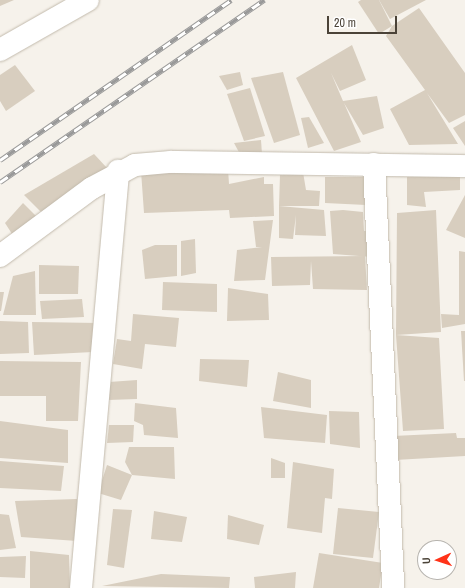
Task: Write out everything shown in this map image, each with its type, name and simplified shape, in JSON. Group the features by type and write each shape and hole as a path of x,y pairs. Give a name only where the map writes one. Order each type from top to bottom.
{"street":[{"path":"0,50 85,1"},
{"path":"0,256 118,171 134,165 171,162 465,166"},
{"path":"374,164 392,588"},
{"path":"81,588 118,171"}],"building":[{"path":"0,0 14,0 0,6"},
{"path":"361,0 379,0 392,26 379,34 358,2"},
{"path":"379,0 426,0 390,19"},
{"path":"419,8 465,73 465,115 449,123 427,93 458,144 409,145 390,109 425,90 386,36 392,26"},
{"path":"352,45 366,80 340,91 331,73 343,101 377,96 384,128 363,135 344,103 361,142 334,151 296,78"},
{"path":"15,65 35,91 6,111 0,101 0,75"},
{"path":"240,72 243,85 227,90 219,76"},
{"path":"283,72 300,135 274,143 251,78"},
{"path":"250,88 265,136 244,141 227,94"},
{"path":"309,117 324,143 308,148 301,118"},
{"path":"465,121 465,146 453,128"},
{"path":"261,140 262,154 241,156 234,143"},
{"path":"94,154 108,169 44,215 24,195"},
{"path":"228,169 229,184 264,177 264,184 273,184 274,216 230,218 229,210 144,213 141,171"},
{"path":"303,172 306,190 320,191 319,206 279,206 280,175"},
{"path":"325,177 366,177 366,205 325,203"},
{"path":"407,177 460,177 460,190 424,192 426,207 407,205"},
{"path":"465,195 465,238 446,230"},
{"path":"23,203 39,219 14,237 5,223"},
{"path":"279,206 324,210 326,236 295,235 296,215 293,239 279,238"},
{"path":"343,210 363,212 364,231 372,231 372,257 333,254 330,211"},
{"path":"436,210 441,332 396,335 397,213"},
{"path":"273,220 265,280 234,281 237,250 262,247 256,247 253,221"},
{"path":"195,239 196,273 181,276 181,241"},
{"path":"155,245 177,245 177,276 145,279 142,250"},
{"path":"459,251 465,252 465,324 442,328 441,314 459,315"},
{"path":"365,256 367,290 313,289 311,261 310,285 272,286 271,257"},
{"path":"39,265 79,266 78,294 39,294"},
{"path":"35,271 36,315 3,315 13,276"},
{"path":"163,282 217,284 217,312 162,310"},
{"path":"228,288 268,294 269,320 227,321"},
{"path":"0,292 4,292 1,311 0,311"},
{"path":"82,299 84,317 42,319 40,301"},
{"path":"133,314 179,318 176,347 145,344 142,369 113,364 117,339 131,341"},
{"path":"0,321 28,322 29,353 0,354"},
{"path":"32,322 99,323 93,352 34,355"},
{"path":"461,331 465,331 465,381 464,381"},
{"path":"396,335 439,338 444,429 403,431"},
{"path":"200,359 249,360 247,387 199,381"},
{"path":"0,361 81,362 78,421 46,421 46,396 0,396"},
{"path":"278,372 311,380 311,408 273,401"},
{"path":"137,380 137,399 108,400 109,382"},
{"path":"135,403 176,408 178,438 144,435 143,425 134,421"},
{"path":"261,407 327,415 325,443 264,438"},
{"path":"329,411 359,412 360,448 330,444"},
{"path":"0,421 68,430 68,463 0,458"},
{"path":"109,425 134,425 133,442 107,443"},
{"path":"456,433 457,438 465,438 465,456 395,460 393,436"},
{"path":"129,447 174,447 175,479 132,475 125,462"},
{"path":"271,458 285,463 285,478 271,478"},
{"path":"0,461 64,466 61,491 0,488"},
{"path":"293,462 334,469 332,499 325,498 322,533 287,528"},
{"path":"107,465 132,475 121,500 98,493"},
{"path":"77,499 77,541 21,537 15,501"},
{"path":"338,508 379,512 373,558 333,554"},
{"path":"113,509 132,510 124,568 107,565"},
{"path":"154,511 187,517 182,542 151,539"},
{"path":"0,514 9,515 16,548 0,550"},
{"path":"228,515 264,525 259,545 227,539"},
{"path":"30,551 69,555 70,588 30,588"},
{"path":"319,553 383,563 379,588 313,588"},
{"path":"26,556 25,578 0,577 0,557"},
{"path":"296,572 295,588 255,588 254,577"},
{"path":"161,574 230,577 229,588 102,586"}],"railway":[{"path":"0,160 231,0"},
{"path":"0,182 264,0"}]}
